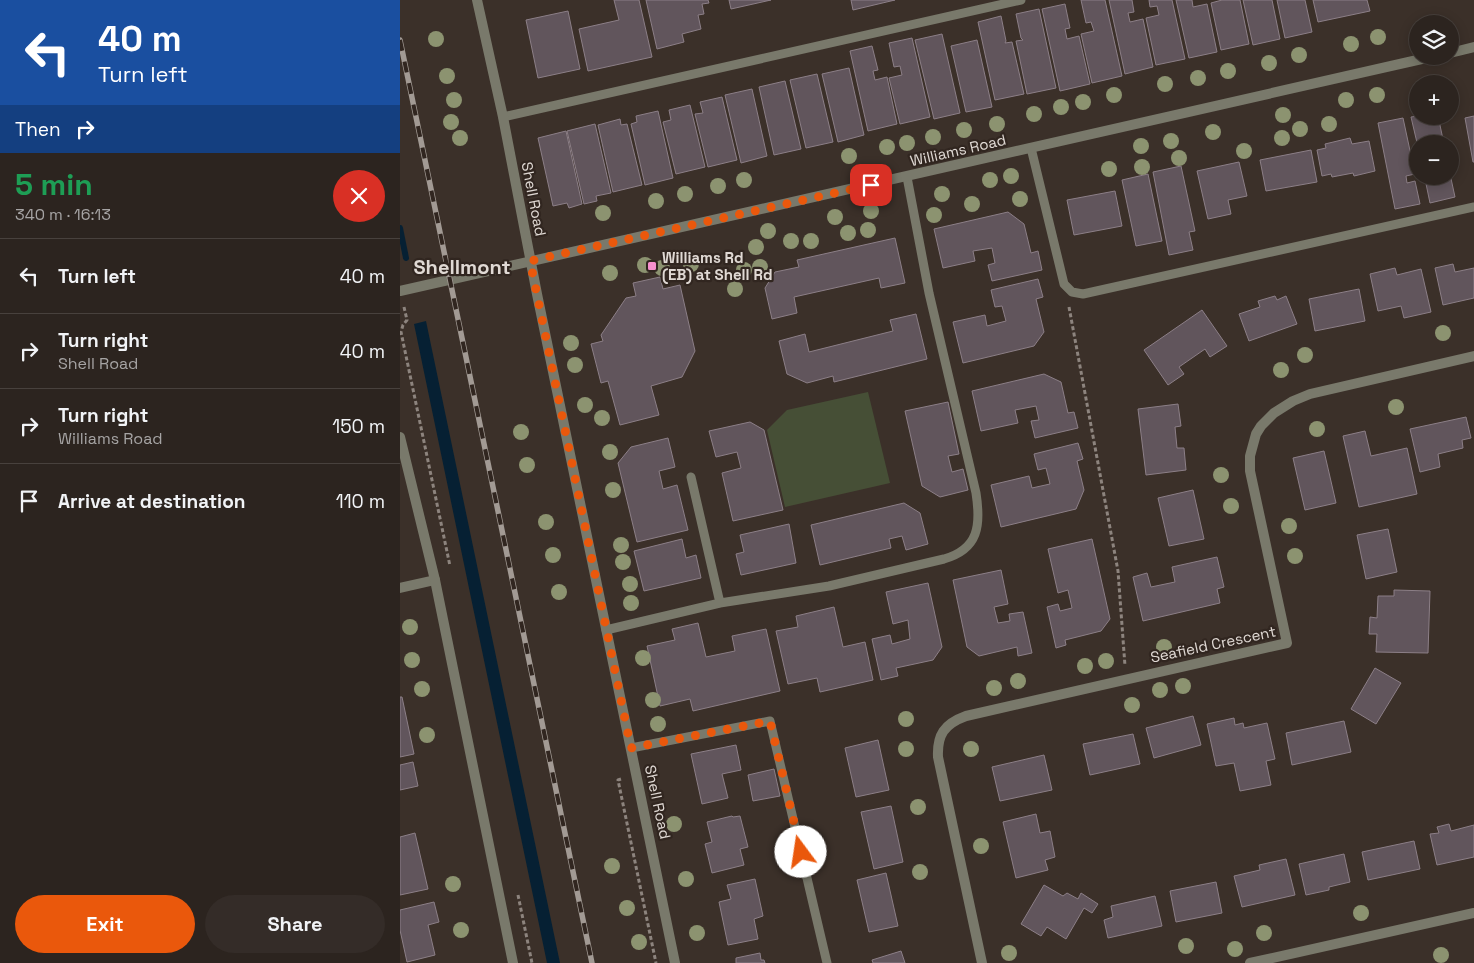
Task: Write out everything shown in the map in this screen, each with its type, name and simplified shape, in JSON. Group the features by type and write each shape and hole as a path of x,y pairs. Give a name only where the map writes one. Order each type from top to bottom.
{"street":[{"name":"Shell Road","path":"477,0 675,963"},
{"path":"1459,51 1474,48"},
{"name":"Williams Road","path":"400,291 1409,62"},
{"name":"Seafield Crescent","path":"982,963 938,757 938,747 944,730 950,724 966,716 1287,643 1250,471 1251,450 1256,434 1261,426 1274,413 1293,401 1310,394 1474,356"},
{"path":"400,437 435,580 513,963"},
{"path":"400,588 435,580"},
{"path":"1250,963 1474,912"}],"lane":[{"path":"502,117 1021,0"},
{"path":"1030,148 1064,284 1072,292 1083,294 1474,207"},
{"path":"606,630 720,603 829,586 944,559 955,556 973,541 978,517 976,493 929,293 907,177"},
{"path":"691,477 720,603"},
{"path":"631,748 770,721 827,963"}],"path":[{"path":"1072,292 1069,305 1118,571 1126,679"}],"green space":[{"path":"868,392 890,483 785,507 767,430 787,410"}],"water":[{"path":"426,321 560,963 547,963 414,324"}],"building":[{"path":"614,0 639,0 652,57 588,71 579,29 619,20"},
{"path":"646,0 708,0 709,3 702,4 704,14 698,15 701,29 682,34 684,42 657,49"},
{"path":"729,0 771,0 731,9"},
{"path":"851,0 895,0 853,10"},
{"path":"1081,0 1105,0 1122,76 1092,83 1081,34 1094,31 1091,22 1086,23"},
{"path":"1109,0 1132,0 1134,12 1128,13 1130,22 1143,19 1153,67 1125,74"},
{"path":"1149,0 1172,0 1185,59 1156,65 1146,18 1159,15 1157,6 1150,7"},
{"path":"1176,0 1192,0 1193,7 1207,4 1217,52 1189,58"},
{"path":"1222,0 1240,0 1249,44 1221,50 1211,3"},
{"path":"1243,0 1272,0 1280,39 1253,45"},
{"path":"1277,0 1305,0 1312,32 1285,38"},
{"path":"1313,0 1367,0 1370,11 1318,22"},
{"path":"1065,4 1070,28 1065,29 1067,39 1079,36 1090,84 1060,91 1042,9"},
{"path":"1039,9 1056,88 1027,94 1016,41 1023,40 1016,14"},
{"path":"568,11 580,69 538,78 526,20"},
{"path":"1001,16 1005,43 1012,42 1024,94 995,100 978,22"},
{"path":"942,34 960,113 934,119 915,40"},
{"path":"912,38 930,117 900,124 889,78 902,75 900,66 894,67 889,43"},
{"path":"977,40 992,107 966,112 951,46"},
{"path":"872,46 878,70 873,71 875,80 887,77 897,124 868,131 850,51"},
{"path":"849,68 864,135 838,142 822,74"},
{"path":"817,74 833,142 806,148 790,80"},
{"path":"785,81 801,149 774,155 759,87"},
{"path":"752,89 767,156 741,163 725,95"},
{"path":"722,97 737,160 708,167 695,114 703,113 700,102"},
{"path":"690,105 705,167 676,174 663,122 671,120 669,110"},
{"path":"658,111 673,178 645,185 631,124 637,122 636,116"},
{"path":"1474,116 1474,162 1473,162 1465,118"},
{"path":"1403,118 1409,146 1409,175 1406,176 1407,183 1409,182 1409,185 1416,185 1420,204 1395,209 1378,123"},
{"path":"620,119 621,125 627,124 642,185 613,192 598,125"},
{"path":"595,124 611,193 596,196 597,201 584,204 567,131"},
{"path":"1413,125 1440,125 1442,135 1415,135"},
{"path":"566,131 582,204 569,208 567,203 553,206 538,138"},
{"path":"1350,138 1352,144 1369,141 1375,171 1354,176 1353,173 1332,177 1331,174 1322,176 1317,150 1326,148 1325,144"},
{"path":"1311,150 1317,182 1266,191 1260,160"},
{"path":"1239,162 1247,196 1228,200 1231,214 1208,219 1197,171"},
{"path":"1181,166 1195,231 1189,232 1193,250 1169,255 1153,172"},
{"path":"1148,174 1162,241 1136,246 1122,180"},
{"path":"1426,185 1452,185 1455,197 1430,203"},
{"path":"1115,191 1122,226 1074,235 1067,200"},
{"path":"1008,212 1024,224 1031,253 1038,251 1042,270 992,281 988,265 995,263 992,248 973,251 975,261 943,268 934,229"},
{"path":"895,238 905,283 881,288 879,278 794,297 797,313 772,319 765,288 775,272 799,267 797,260"},
{"path":"1453,264 1455,272 1474,268 1474,298 1443,305 1435,268"},
{"path":"1395,268 1397,275 1421,269 1431,312 1404,318 1401,306 1378,311 1370,274"},
{"path":"660,277 663,289 680,285 695,351 682,377 651,386 659,415 620,425 608,381 601,383 591,344 603,341 601,335 626,298 636,296 633,283"},
{"path":"1038,279 1043,297 1036,299 1044,332 1034,346 963,363 953,322 985,315 987,326 1006,321 1002,306 995,307 991,290"},
{"path":"1359,289 1365,321 1315,331 1309,299"},
{"path":"1275,296 1277,300 1286,296 1297,324 1249,341 1239,314 1260,307 1258,301"},
{"path":"1202,310 1227,346 1210,357 1205,349 1179,367 1184,374 1168,385 1144,350"},
{"path":"916,314 927,359 834,382 833,376 807,383 787,374 779,341 805,334 809,352 893,331 890,320"},
{"path":"1044,374 1061,382 1068,413 1074,412 1078,428 1035,438 1031,421 1039,420 1036,406 1015,410 1018,423 981,431 972,391"},
{"path":"948,402 959,454 948,456 952,472 963,469 968,490 940,497 922,486 905,411"},
{"path":"1178,404 1181,426 1175,427 1177,448 1184,448 1186,470 1146,475 1138,409"},
{"path":"1466,417 1471,438 1462,440 1463,448 1438,454 1440,467 1420,472 1410,429"},
{"path":"750,422 764,430 783,510 733,521 722,473 741,468 737,452 716,457 709,431"},
{"path":"1365,431 1371,456 1407,448 1417,494 1359,507 1343,436"},
{"path":"668,438 675,467 659,471 663,489 677,485 688,530 637,542 618,463 631,447"},
{"path":"1078,443 1083,459 1077,461 1084,490 1076,509 1001,527 991,485 1029,476 1032,488 1050,484 1046,468 1038,470 1034,454"},
{"path":"1324,451 1336,503 1305,510 1293,458"},
{"path":"1193,490 1204,539 1169,546 1158,498"},
{"path":"904,503 920,513 928,544 906,550 902,536 889,539 891,548 820,565 811,525"},
{"path":"789,524 796,563 741,575 736,554 744,552 740,535"},
{"path":"1388,529 1397,572 1366,579 1357,535"},
{"path":"682,539 686,558 696,555 701,578 644,591 634,551"},
{"path":"1092,539 1110,619 1101,631 1065,640 1066,645 1056,648 1047,607 1058,604 1060,611 1072,608 1068,590 1058,593 1048,549"},
{"path":"1217,557 1224,587 1217,589 1220,603 1143,621 1133,577 1147,573 1151,587 1175,582 1172,567"},
{"path":"1001,570 1008,604 994,607 998,623 1010,621 1009,614 1023,612 1032,653 1018,656 1017,647 979,656 967,647 953,580"},
{"path":"928,583 942,647 933,660 896,668 898,676 881,680 872,639 890,635 892,644 910,639 908,620 893,624 886,592"},
{"path":"1394,590 1430,591 1428,653 1376,652 1377,634 1369,634 1370,617 1377,618 1378,596 1394,596"},
{"path":"834,607 843,647 865,642 873,680 820,692 817,678 788,684 776,631 798,627 796,616"},
{"path":"698,623 706,657 735,651 732,636 766,629 780,691 693,711 690,699 660,706 647,646 675,640 672,629"},
{"path":"1375,668 1401,683 1376,724 1351,709"},
{"path":"400,697 402,697 414,754 400,757"},
{"path":"1193,716 1201,745 1154,758 1146,728"},
{"path":"1234,718 1235,725 1243,723 1244,728 1267,723 1275,759 1266,761 1271,785 1240,791 1234,763 1216,766 1207,724"},
{"path":"1344,721 1351,752 1292,765 1286,733"},
{"path":"1133,734 1140,764 1090,775 1083,744"},
{"path":"878,740 889,790 856,797 845,748"},
{"path":"736,745 741,770 722,774 728,798 702,804 691,754"},
{"path":"1044,755 1052,790 1000,801 992,767"},
{"path":"413,762 418,786 400,790 400,765"},
{"path":"774,769 780,796 753,801 748,775"},
{"path":"891,806 903,862 874,869 861,812"},
{"path":"1036,814 1040,833 1050,831 1055,857 1045,860 1048,870 1016,878 1003,822"},
{"path":"740,816 748,847 740,849 744,865 712,873 705,844 712,842 707,822"},
{"path":"1449,824 1451,831 1474,825 1474,857 1437,865 1430,834 1439,833 1437,827"},
{"path":"415,833 428,889 400,895 400,837"},
{"path":"1414,841 1420,869 1368,880 1362,852"},
{"path":"1344,854 1350,882 1329,887 1329,890 1306,895 1299,864"},
{"path":"1286,859 1295,895 1242,907 1234,876 1260,870 1259,865"},
{"path":"886,873 898,926 869,932 857,880"},
{"path":"755,879 763,916 754,919 758,939 728,945 719,902 731,899 727,885"},
{"path":"1216,882 1222,913 1176,922 1170,891"},
{"path":"1044,885 1063,896 1067,893 1078,899 1081,893 1098,904 1092,913 1084,908 1066,939 1047,927 1041,936 1021,924"},
{"path":"1155,896 1162,926 1108,938 1104,920 1113,917 1111,906"},
{"path":"434,902 439,922 428,925 435,955 407,962 400,930 400,910"},
{"path":"901,951 905,963 873,963 872,960"},
{"path":"760,953 761,960 764,960 765,963 736,963 736,958"}],"waterway":[{"path":"400,228 406,258"}],"railway":[{"path":"400,40 592,963"}],"place":[{"name":"Williams Rd (EB) at Shell Rd","path":"652,266"}],"district":[{"name":"Shellmont","path":"462,267"}],"route":[{"path":"801,852 770,721 631,748 530,261 871,185"}]}
